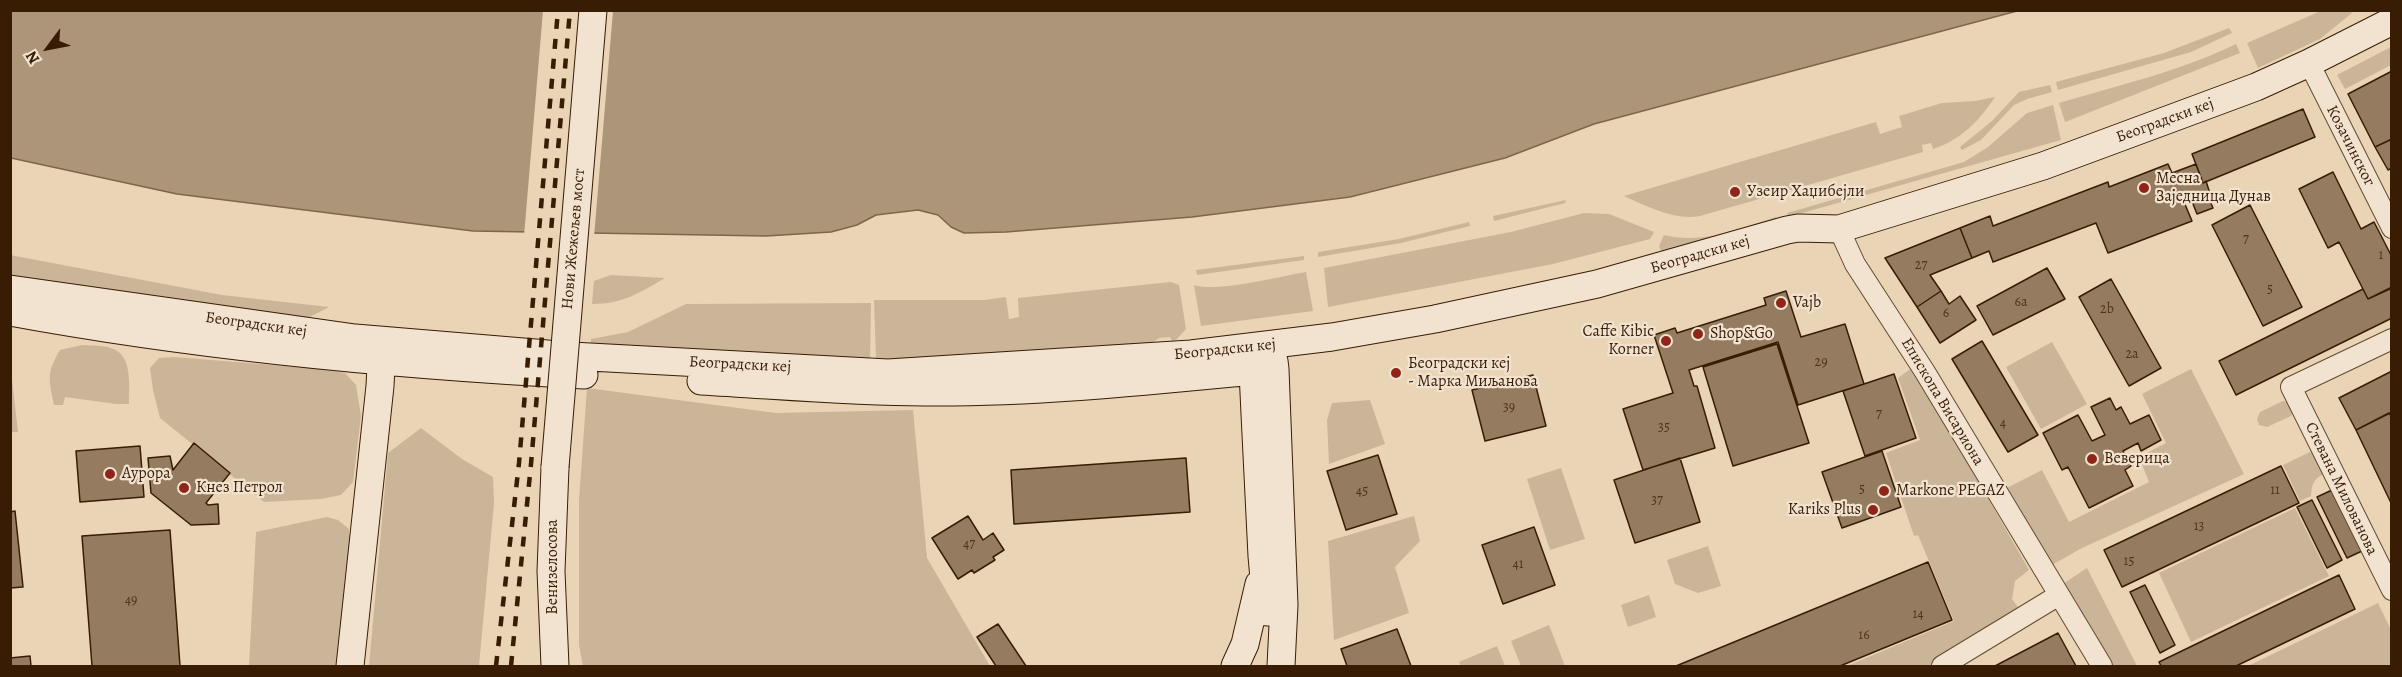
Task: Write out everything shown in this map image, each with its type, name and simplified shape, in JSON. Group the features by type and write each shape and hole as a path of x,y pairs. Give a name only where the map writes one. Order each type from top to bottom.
{"main road":[{"name":"Нови Жежељев мост","path":"555,467 593,10"},
{"name":"Београдски кеј","path":"10,312 216,344 571,356 888,373 1138,358 1263,362 1332,337 1541,297 1662,267 1787,230 1839,229 2043,166 2207,106 2309,63 2391,21"},
{"name":"Београдски кеј","path":"10,289 218,320 381,351"},
{"path":"351,666 380,386 381,351"},
{"path":"1263,362 1262,556 1268,625 1263,666"},
{"path":"1263,362 1284,628 1290,666"},
{"name":"Венизелосова","path":"555,467 551,571 555,666"},
{"path":"1235,666 1245,644 1258,593 1262,556"},
{"path":"1281,666 1284,628"}],"street":[{"name":"Козачинског","path":"2309,63 2391,228"},
{"name":"Епископа Висариона","path":"1839,229 1856,264 1925,372 2102,666"},
{"name":"Стевана Милованова","path":"2391,339 2291,387 2391,590"},
{"path":"1942,666 2059,595"}],"shaded area":[{"path":"2323,10 2352,13 2320,39 2258,68 2247,43"},
{"path":"11,11 2017,11 1594,124 1505,158 1350,197 1192,217 1006,232 964,233 951,227 938,215 918,210 876,215 857,225 831,232 766,236 473,231 177,194 11,158"},
{"path":"2229,28 2232,33 2191,52 2058,90 2056,82 2164,53"},
{"path":"2236,44 2240,53 2065,122 2059,103 2172,70"},
{"path":"2391,47 2391,65 2345,89 2337,75"},
{"path":"2050,85 2052,92 2014,105 1981,140 1962,150 1960,147 1992,121 2019,92"},
{"path":"1995,97 1968,129 1943,145 1933,149 1931,143 1922,145 1923,152 1700,216 1671,215 1624,196 1876,122 1880,134 1902,127 1899,116 1942,103"},
{"path":"2053,105 2061,140 1788,217 1787,213 1964,162 1988,147 2027,113"},
{"path":"1566,200 1565,203 1494,221 1493,216"},
{"path":"1584,213 1609,214 1654,232 1650,239 1553,264 1328,307 1324,268 1511,232"},
{"path":"1776,217 1778,223 1663,255 1659,246 1664,235 1678,238 1707,237"},
{"path":"1469,222 1470,226 1401,243 1318,257 1318,252 1399,239"},
{"path":"10,255 222,295 329,307 308,318 11,279"},
{"path":"1304,256 1304,260 1197,275 1196,270"},
{"path":"1306,272 1313,311 1201,326 1194,285 1217,287"},
{"path":"611,275 665,278 622,300 592,304 594,281"},
{"path":"1171,282 1179,285 1186,329 1176,340 1172,341 1170,337 1159,338 1145,348 940,362 876,358 874,300 984,300 1006,297 1009,319 1019,317 1018,298"},
{"path":"871,303 870,363 591,352 591,339 628,332 686,304"},
{"path":"2052,342 2087,404 2041,429 2006,367"},
{"path":"82,345 111,348 123,357 128,372 129,404 65,397 63,405 54,405 50,376 52,365 60,350"},
{"path":"174,357 323,369 345,373 356,385 361,416 353,482 341,495 321,499 264,502 160,418 150,368 159,358"},
{"path":"1913,367 2029,570 2015,581 2012,599 2020,610 1931,666 1847,666 1954,621 1918,535 1914,536 1886,453 1920,440 1898,378"},
{"path":"2191,369 2244,474 2082,548 2050,566 2005,489 2042,470 2069,522 2149,482 2139,457 2166,443 2142,394"},
{"path":"12,379 18,432 11,432"},
{"path":"587,388 776,413 913,410 927,558 990,666 583,666 579,645 579,500"},
{"path":"1370,400 1385,444 1329,464 1327,420 1332,403"},
{"path":"2283,401 2289,402 2293,411 2291,416 2267,427 2259,425 2257,419 2260,412"},
{"path":"421,428 462,459 493,477 494,503 479,666 369,666 388,453"},
{"path":"2314,450 2325,473 2314,482 2311,496 2300,501 2283,465"},
{"path":"1561,468 1585,539 1550,550 1527,479"},
{"path":"2295,508 2329,576 2191,642 2159,573"},
{"path":"1414,516 1420,541 1395,567 1409,613 1334,640 1328,541"},
{"path":"327,517 338,520 349,529 350,544 337,666 249,666 256,532"},
{"path":"1708,546 1721,586 1698,593 1675,584 1667,560"},
{"path":"2087,568 2137,666 2107,666 2060,586"},
{"path":"1649,595 1656,617 1628,627 1621,605"},
{"path":"2378,603 2391,630 2391,666 2248,666"},
{"path":"1549,625 1565,666 1521,666 1511,641"},
{"path":"1497,646 1505,666 1461,666 1459,662"}],"pier":[{"path":"543,11 613,11 594,237 524,236"}],"building":[{"path":"2392,71 2392,139 2375,147 2348,94"},
{"path":"2303,109 2315,137 2203,183 2192,154"},
{"path":"2392,139 2392,168 2388,170 2375,147"},
{"path":"2168,164 2172,173 2196,164 2203,183 2206,181 2213,208 2197,214 2191,199 2184,202 2192,221 2108,253 2096,223 1993,262 1989,251 1972,258 1960,228 1990,216 1993,226 2108,182 2109,187"},
{"path":"2333,172 2361,229 2374,222 2392,257 2392,287 2368,299 2339,242 2328,248 2299,189"},
{"path":"2250,205 2302,307 2263,326 2212,225"},
{"path":"1960,228 1972,258 1930,275 1941,291 1917,307 1885,258"},
{"path":"2047,268 2065,299 1993,335 1977,306"},
{"path":"2111,279 2161,368 2129,386 2079,297"},
{"path":"2392,288 2392,318 2236,395 2219,361 2363,289 2368,299"},
{"path":"1786,291 1801,337 1845,324 1864,384 1798,405 1778,342 1689,370 1694,386 1697,386 1715,448 1643,470 1623,409 1673,393 1654,335 1675,328 1677,333 1766,305 1764,298"},
{"path":"1941,291 1949,304 1960,296 1976,320 1940,343 1917,307"},
{"path":"1982,341 2038,435 2008,452 1952,359"},
{"path":"1777,344 1809,443 1733,466 1703,367"},
{"path":"2392,371 2392,412 2356,430 2339,398"},
{"path":"1894,374 1916,438 1865,456 1843,391"},
{"path":"1533,375 1546,426 1485,441 1472,390"},
{"name":"Веверица","path":"2110,398 2116,410 2121,407 2130,424 2149,415 2161,440 2141,451 2138,443 2123,451 2131,466 2125,470 2133,486 2089,508 2068,467 2062,470 2043,433 2078,415 2092,441 2105,435 2091,407"},
{"path":"2389,413 2392,417 2392,505 2356,430"},
{"name":"Кнез Петрол","path":"194,443 230,473 206,503 208,505 218,504 219,524 191,525 151,493 148,458 170,456 173,470"},
{"name":"Аурора","path":"140,446 144,497 80,502 76,451"},
{"path":"1882,451 1901,507 1842,528 1822,472"},
{"path":"1378,455 1397,514 1346,530 1327,471"},
{"path":"1186,458 1190,512 1014,524 1011,470"},
{"path":"1680,458 1700,522 1635,543 1614,480"},
{"path":"2281,466 2299,503 2122,587 2104,550"},
{"path":"2332,490 2362,551 2347,558 2317,497"},
{"path":"2312,500 2342,560 2327,568 2297,507"},
{"path":"15,511 23,587 10,588 10,512"},
{"path":"968,516 983,540 993,533 1004,550 993,557 995,560 974,573 972,570 958,579 932,538"},
{"path":"1534,527 1555,585 1503,604 1482,545"},
{"path":"170,530 180,666 92,666 82,536"},
{"path":"1928,562 1952,620 1840,666 1676,666"},
{"path":"2339,575 2355,609 2236,666 2161,666 2159,662"},
{"path":"2145,585 2175,645 2160,653 2130,592"},
{"path":"998,624 1026,666 996,666 977,637"},
{"path":"1397,629 1411,666 1347,666 1341,649"},
{"path":"2058,633 2076,666 1995,666"},
{"path":"30,656 31,666 10,666 10,658"}],"railway":[{"path":"496,666 519,463 558,10"},
{"path":"511,666 531,464 570,10"}],"place":[{"name":"Месна Заједница Дунав","path":"2144,188"},
{"name":"Узеир Хаџибејли","path":"1735,192"},
{"name":"Vajb","path":"1781,303"},
{"name":"Shop&Go","path":"1698,334"},
{"name":"Caffe Kibic Korner","path":"1666,341"},
{"name":"Београдски кеј - Марка Миљанова","path":"1396,373"},
{"name":"Веверица","path":"2092,459"},
{"name":"Аурора","path":"110,474"},
{"name":"Кнез Петрол","path":"184,488"},
{"name":"Markone PEGAZ","path":"1884,491"},
{"name":"Kariks Plus","path":"1873,510"}]}
